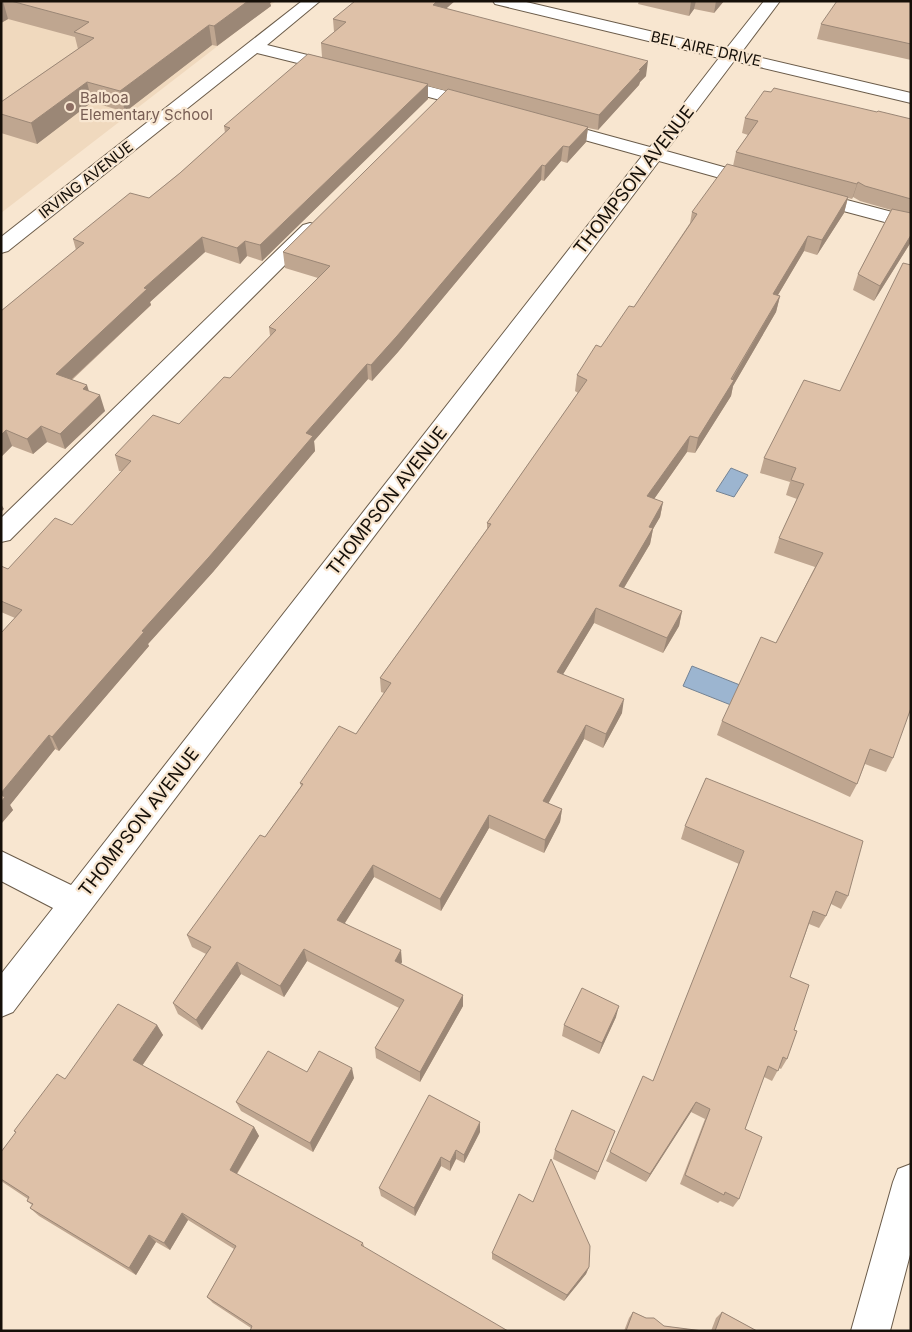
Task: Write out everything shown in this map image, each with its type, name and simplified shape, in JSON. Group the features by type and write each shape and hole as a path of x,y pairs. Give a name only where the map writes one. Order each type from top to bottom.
{"street":[{"name":"IRVING AVENUE","path":"1,247 312,1"},
{"name":"BEL AIRE DRIVE","path":"501,1 911,98"},
{"name":"THOMPSON AVENUE","path":"1,1001 772,1"},
{"path":"255,47 358,73"},
{"path":"377,78 437,103 492,109"},
{"path":"530,120 770,186"},
{"path":"789,190 911,223"},
{"path":"1,533 325,214"},
{"path":"1,865 76,904"},
{"path":"870,1331 911,1182"}],"shaded area":[{"name":"Balboa Elementary School","path":"1,1 276,1 1,213"}],"water":[{"path":"731,468 748,475 734,497 716,491"},
{"path":"692,666 750,689 741,709 683,686"}],"building":[{"path":"11,1 248,1 214,26 209,25 120,91 87,82 31,123 1,114 1,102 94,38 74,32 89,22"},
{"path":"355,1 437,1 433,5 648,61 599,115 321,43 346,22 333,19"},
{"path":"837,1 911,1 911,44 821,24"},
{"path":"308,54 428,84 260,245 245,241 237,248 202,237 144,288 147,289 56,374 87,385 83,389 100,395 60,434 41,426 27,439 6,430 1,435 1,311 84,243 73,239 130,193 149,198 180,173 230,128 224,126"},
{"path":"774,88 911,119 911,199 865,186 858,182 857,184 736,152 758,121 745,118 764,91 771,92"},
{"path":"448,89 588,127 569,147 563,146 545,166 542,165 397,336 371,365 367,364 306,433 313,436 52,737 49,735 1,793 1,633 22,610 1,601 1,566 8,569 55,518 72,525 131,461 115,455 153,415 179,424 224,377 230,378 276,330 269,327 330,266 283,252"},
{"path":"727,164 848,197 822,240 808,236 773,294 780,296 731,379 734,380 698,438 690,436 647,496 663,502 649,527 653,528 619,586 682,611 667,638 596,608 557,672 624,699 606,734 586,725 543,801 562,809 545,840 489,815 440,899 373,865 337,920 401,950 395,961 463,995 420,1072 375,1048 404,1000 304,949 280,986 237,962 196,1020 173,1003 211,947 187,935 260,835 265,837 303,784 300,783 339,726 356,734 391,683 380,678 491,524 487,523 587,380 577,375 596,345 601,347 629,306 634,307 697,214 692,212"},
{"path":"892,209 911,213 911,235 880,286 858,274"},
{"path":"903,263 911,265 911,708 893,758 870,749 857,784 722,721 761,637 776,643 823,553 779,538 804,484 791,480 796,468 764,458 804,380 840,391"},
{"path":"706,778 863,841 848,896 836,891 826,916 813,911 790,977 809,985 794,1030 797,1031 787,1059 783,1057 778,1071 768,1066 745,1129 762,1137 739,1199 725,1192 724,1195 685,1175 710,1109 696,1102 650,1174 610,1152 643,1076 653,1081 744,851 685,826"},
{"path":"582,988 619,1006 602,1043 564,1025"},
{"path":"118,1004 157,1025 133,1060 254,1127 230,1170 363,1243 361,1245 508,1331 250,1331 252,1326 207,1297 236,1246 182,1213 164,1243 149,1235 129,1268 30,1208 33,1204 27,1201 29,1197 1,1179 1,1152 16,1132 14,1131 57,1074 65,1079"},
{"path":"268,1051 307,1072 319,1051 352,1068 310,1143 236,1102"},
{"path":"429,1095 480,1122 464,1155 456,1150 450,1162 441,1157 414,1208 379,1188"},
{"path":"572,1110 615,1131 598,1172 555,1150"},
{"path":"551,1159 590,1246 589,1267 567,1295 492,1253 519,1194 533,1202"},
{"path":"633,1312 646,1318 654,1318 664,1326 703,1331 626,1331"},
{"path":"722,1312 757,1331 715,1331"}],"place":[{"name":"Balboa Elementary School","path":"70,107"}]}
